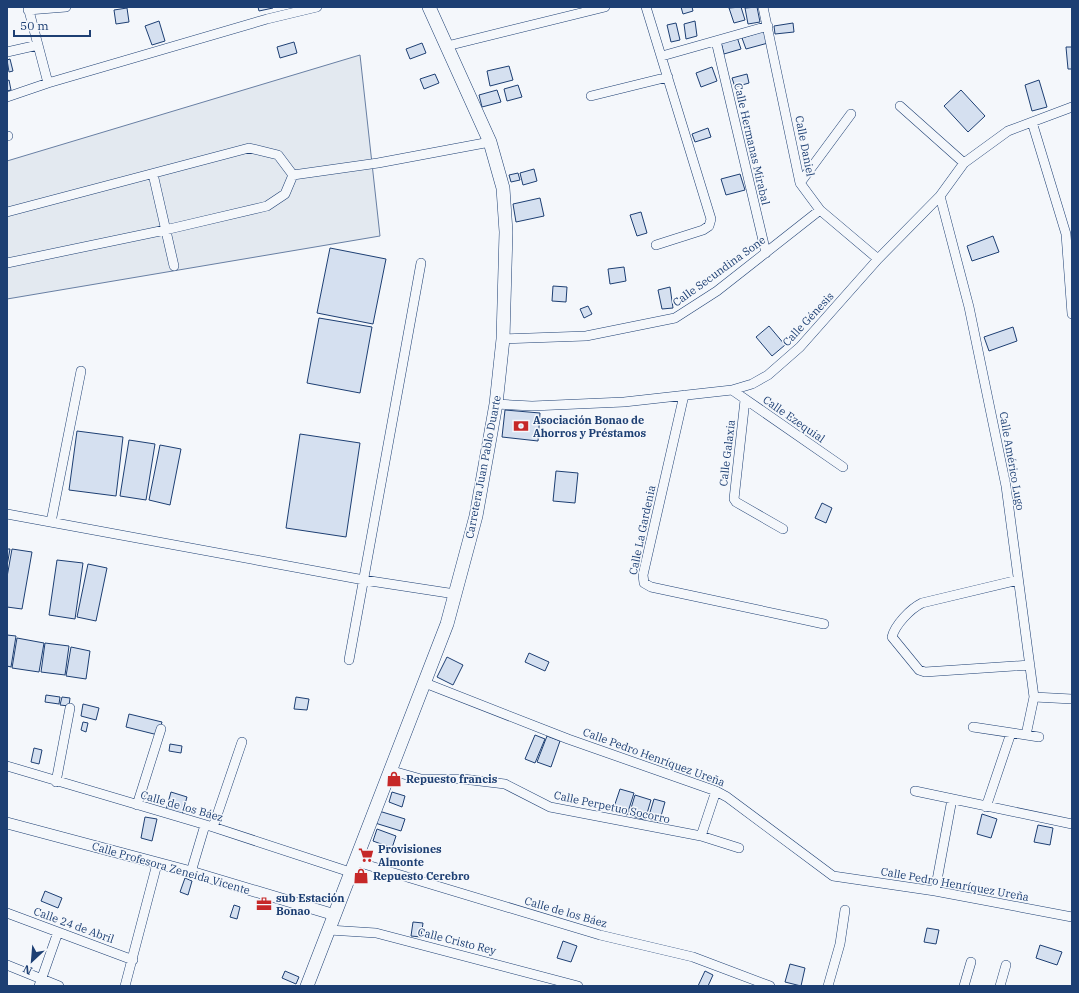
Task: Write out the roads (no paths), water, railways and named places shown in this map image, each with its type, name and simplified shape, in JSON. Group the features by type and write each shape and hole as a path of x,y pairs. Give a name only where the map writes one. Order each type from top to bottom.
{"main road":[{"name":"Carretera Juan Pablo Duarte","path":"306,986 335,915 389,770 425,683 456,594 476,516 496,404 503,340 506,232 503,188 490,142 429,7"}],"street":[{"path":"48,83 28,8 66,7"},
{"path":"7,97 48,83 267,19 317,7"},
{"path":"447,46 605,7"},
{"path":"646,7 711,219 709,226 703,230 656,245"},
{"name":"Calle Daniel","path":"763,7 800,183 820,210 878,259"},
{"path":"662,56 768,26"},
{"name":"Calle Hermanas Mirabal","path":"716,41 766,253"},
{"path":"7,52 38,45"},
{"path":"591,96 668,77"},
{"path":"900,106 964,163"},
{"name":"Calle Génesis","path":"496,404 532,406 624,402 732,390 752,384 768,375 800,347 878,259 940,196 964,163 1008,131 1072,107"},
{"path":"800,183 851,114"},
{"path":"1032,122 1066,234 1072,314"},
{"path":"293,175 378,163 490,142"},
{"path":"7,212 249,148 278,155 293,175"},
{"path":"153,174 174,266"},
{"path":"7,263 166,230 267,206 285,194 293,175"},
{"name":"Calle Américo Lugo","path":"940,196 969,307 1006,486 1034,697 1026,735"},
{"name":"Calle Secundina Sone","path":"503,340 586,336 675,318 717,291 820,210"},
{"path":"349,660 420,263"},
{"path":"51,522 81,371"},
{"name":"Calle Ezequial","path":"732,390 843,468"},
{"name":"Calle La Gardenia","path":"684,396 643,576 644,583 651,587 824,624"},
{"name":"Calle Galaxia","path":"745,400 734,499 736,502 783,529"},
{"path":"7,514 364,580 456,594"},
{"path":"1018,580 922,603 916,606 894,630 892,637 920,670 925,672 1030,666"},
{"name":"Calle Pedro Henríquez Ureña","path":"425,683 568,739 716,791 727,797 833,876 935,891 1072,917"},
{"path":"1034,697 1072,699"},
{"path":"56,782 70,708"},
{"path":"973,727 1039,737"},
{"path":"137,805 161,729"},
{"path":"986,807 1011,733"},
{"path":"191,872 242,742"},
{"name":"Calle de los Báez","path":"7,766 56,782 352,866 600,935 693,957 770,986"},
{"name":"Calle Perpetuo Socorro","path":"389,770 421,779 463,779 504,784 550,807 641,826 701,836 739,848"},
{"path":"701,836 716,791"},
{"path":"915,791 1072,824"},
{"path":"935,891 952,799"},
{"name":"Calle Profesora Zeneida Vicente","path":"7,822 191,872 335,915"},
{"path":"125,986 157,864"},
{"path":"828,986 840,944 845,910"},
{"name":"Calle 24 de Abril","path":"7,913 133,960"},
{"name":"Calle Cristo Rey","path":"329,930 376,933 578,986"},
{"path":"40,982 58,932"},
{"path":"964,986 971,962"},
{"path":"7,965 40,982 59,986"},
{"path":"1000,986 1006,965"}],"place":[{"name":"Asociación Bonao de Ahorros y Préstamos","path":"521,426"},
{"name":"Repuesto francis","path":"394,779"},
{"name":"Provisiones Almonte","path":"366,855"},
{"name":"Repuesto Cerebro","path":"361,876"},
{"name":"sub Estación Bonao","path":"264,904"}]}
